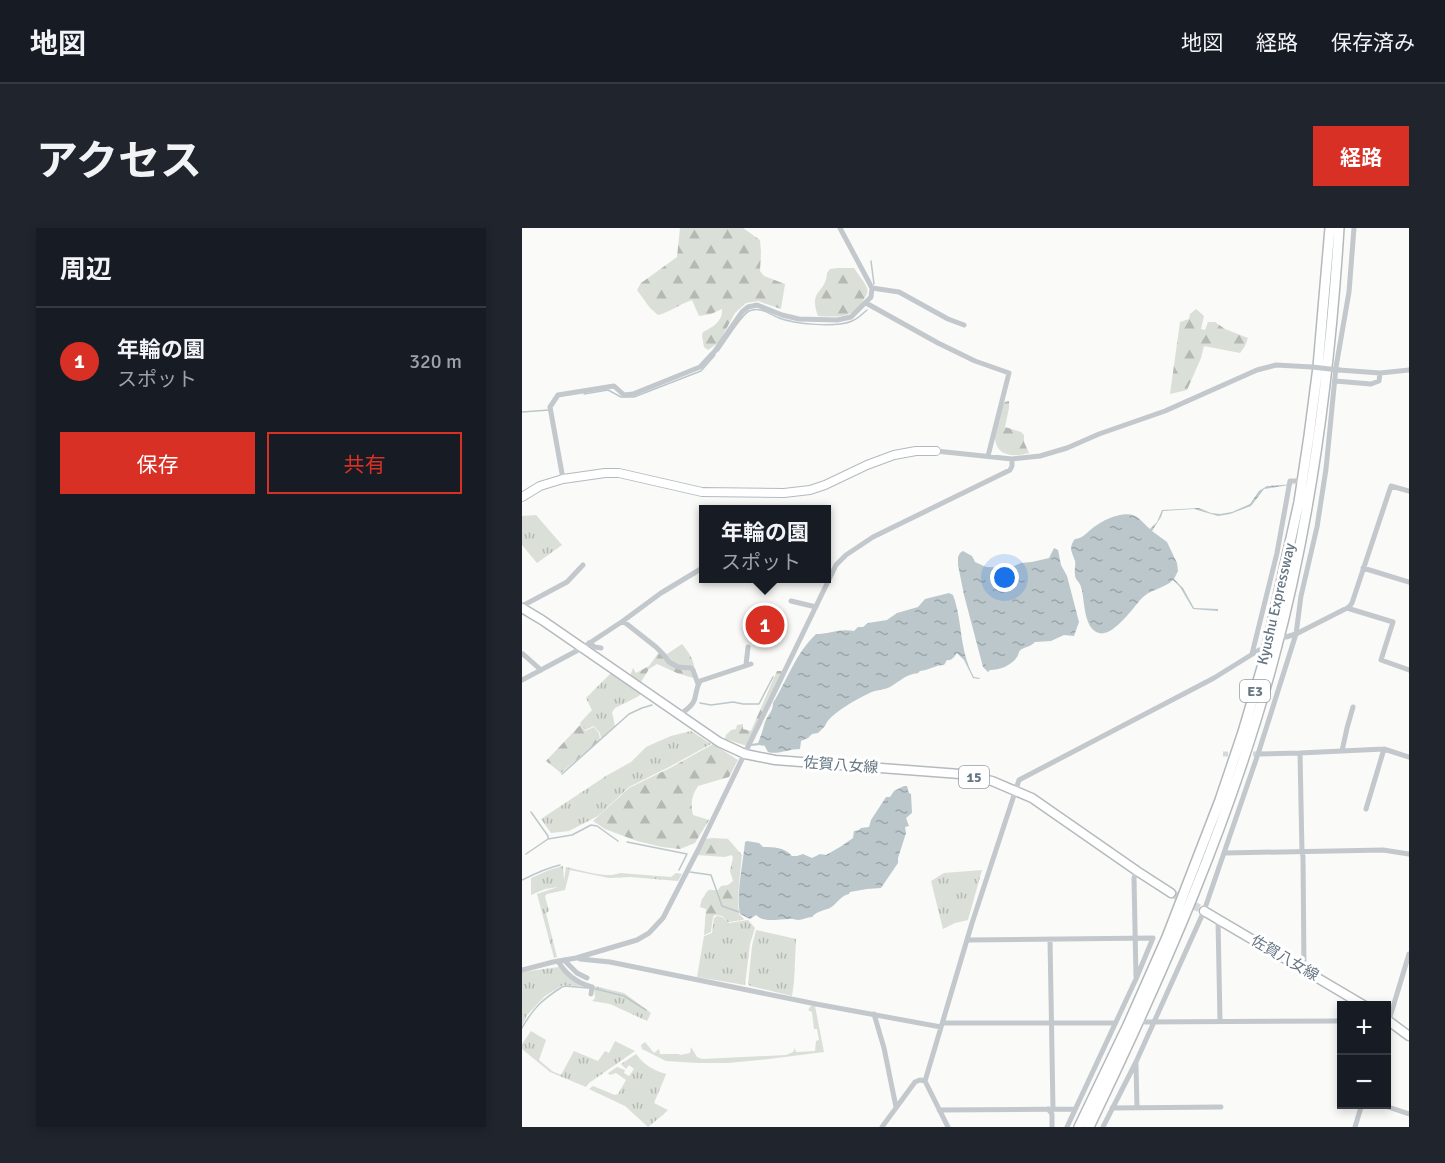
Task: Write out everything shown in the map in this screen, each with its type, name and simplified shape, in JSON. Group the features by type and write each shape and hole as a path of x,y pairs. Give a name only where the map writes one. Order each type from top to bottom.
{"highway":[{"name":"Kyushu Expressway","path":"1079,1127 1167,937 1220,800 1263,664 1299,502 1310,436 1330,228"},
{"name":"Kyushu Expressway","path":"1089,1127 1137,1026 1194,896 1246,752 1274,659 1301,546 1313,475 1329,358 1339,228"}],"main road":[{"name":"佐賀八女線","path":"522,607 586,646 719,742 745,754 775,760 960,774 992,781 1032,798 1050,809 1171,893"},
{"name":"佐賀八女線","path":"1204,911 1358,1001"},
{"path":"1391,1022 1407,1032"}],"street":[{"path":"562,479 550,408 558,395 614,386 624,394 633,394 700,367 748,307 758,305 799,319 837,320 851,317 871,297 872,288 840,228"},
{"path":"1103,1127 1136,1062 1204,911 1296,634 1301,596 1317,528 1321,479 1349,292 1354,228"},
{"path":"872,288 899,292 948,319 964,325"},
{"path":"866,303 956,352 1009,373 988,456"},
{"path":"522,496 540,486 562,479 619,472 702,492 784,493 810,490 894,455 916,451 1012,459 1040,456 1165,411 1257,370 1276,365 1380,373 1409,370"},
{"path":"1335,381 1371,384 1379,381 1380,373"},
{"path":"831,576 836,566 846,555 873,537 1010,470 1012,459"},
{"path":"1252,654 1277,553 1290,482 1296,481"},
{"path":"1286,637 1347,608 1352,603 1391,486 1409,491"},
{"path":"522,607 567,582 583,565"},
{"path":"1363,568 1409,582"},
{"path":"522,680 586,646 661,593 699,570"},
{"path":"522,970 576,958 637,940 650,933 663,918 828,583"},
{"path":"791,601 816,607"},
{"path":"1347,608 1393,622 1381,660 1409,670"},
{"path":"623,621 663,654 669,662 678,667 693,670 698,684 696,697 689,708 682,713"},
{"path":"586,646 601,648"},
{"path":"698,684 700,681 749,663 748,648"},
{"path":"948,1127 925,1081 968,940 970,923 1019,780 1214,678 1259,650"},
{"path":"523,654 541,670"},
{"path":"1342,751 1353,707"},
{"path":"1258,754 1384,749 1409,757"},
{"path":"1365,809 1384,749"},
{"path":"1300,753 1304,969"},
{"path":"1225,853 1383,850 1409,854"},
{"path":"1136,979 1134,878 1137,871"},
{"path":"1218,920 1220,1021"},
{"path":"968,940 1153,938 1117,1022 1067,1127"},
{"path":"1050,939 1052,1127"},
{"path":"1391,1008 1409,954"},
{"path":"576,958 610,962 816,1004 942,1025 1117,1022"},
{"path":"561,961 587,978"},
{"path":"561,961 562,967 574,980 592,987 591,994"},
{"path":"874,1014 885,1048 896,1107"},
{"path":"1145,1022 1337,1021"},
{"path":"1136,1062 1137,1108"},
{"path":"882,1127 915,1083 920,1080 925,1081"},
{"path":"1112,1108 1221,1107"},
{"path":"939,1110 1075,1108"},
{"path":"1391,1108 1409,1114"},
{"path":"1355,1127 1360,1109"}],"green space":[{"path":"680,228 743,228 760,240 760,271 764,276 785,284 781,309 758,301 746,303 735,313 719,342 708,350 704,347 703,332 719,320 722,309 699,316 692,300 658,315 637,290 641,283 677,257"},
{"path":"854,268 868,292 859,307 849,314 818,316 815,307 816,296 824,285 830,269"},
{"path":"1196,309 1204,316 1201,329 1205,330 1208,322 1215,322 1225,329 1248,338 1240,353 1204,346 1187,390 1170,394 1180,322 1189,319 1190,314"},
{"path":"1009,401 1005,427 1024,435 1024,442 1029,453 1008,454 996,445 995,436 1002,406"},
{"path":"536,515 562,545 537,563 522,545 522,516"},
{"path":"682,644 694,664 693,678 657,664 649,669 641,682 630,676 633,668 636,673 649,666 659,652 667,654"},
{"path":"784,669 747,746 725,739 731,730 736,729 737,725 743,724 743,729 751,731 777,671"},
{"path":"611,673 641,693 615,708 612,712 615,726 601,739 600,733 594,726 585,730 580,723 592,710 586,698"},
{"path":"581,724 585,731 594,727 599,733 600,740 561,773 546,761"},
{"path":"691,731 711,744 629,787 598,816 569,831 551,833 541,819 631,762 646,747 671,736"},
{"path":"713,744 738,760 729,777 698,786 696,789 692,803 693,815 709,820 695,843 680,849 662,847 637,841 605,829 593,821 629,788"},
{"path":"705,839 728,839 742,855 738,907 739,914 744,919 728,922 722,916 715,915 711,932 704,935 706,909 700,907 702,899 709,890 718,890 721,886 733,881 730,871 733,857 731,855 725,857 697,855"},
{"path":"563,866 564,880 566,867 608,875 620,873 671,877 676,873 682,874 678,881 630,877 609,878 570,870 565,890 545,896 549,911 546,913 557,957 554,958 537,894 558,887 531,895 531,878"},
{"path":"982,870 968,920 943,929 931,881 944,873"},
{"path":"717,916 729,923 748,920 755,928 750,944 745,985 697,977 704,936 712,933 714,918"},
{"path":"756,930 796,939 792,996 748,984"},
{"path":"559,967 588,987 563,985 545,996 527,1015 522,1026 522,972"},
{"path":"594,986 624,993 651,1013 647,1021 610,1004 592,1001 595,998"},
{"path":"811,1006 815,1006 824,1052 728,1063 697,1063 666,1061 642,1049 641,1045 645,1042 654,1053 659,1049 660,1054 680,1055 690,1053 691,1047 697,1057 702,1059 786,1055 793,1052 795,1048 796,1052 815,1051 816,1041 819,1040 817,1029 814,1029 812,1012 808,1010"},
{"path":"531,1031 546,1040 539,1060 561,1075 574,1051 598,1061 605,1051 609,1053 615,1041 635,1051 586,1087 550,1072 522,1049 522,1044"},
{"path":"636,1054 649,1067 666,1074 667,1072 654,1103 668,1110 648,1127 625,1106 589,1089 593,1086 615,1095 618,1094 626,1080 616,1073 610,1075 608,1073 617,1067 625,1070 624,1073 629,1076 634,1069 629,1065 626,1069 621,1064"}],"water":[{"path":"1296,484 1264,489 1251,506 1230,514 1218,516 1194,509 1163,511 1161,517 1152,531 1167,542 1177,563 1178,571 1174,579 1183,588 1194,608 1218,609 1218,611 1193,609 1173,580 1141,599 1110,631 1099,633 1090,626 1081,587 1075,577 1075,563 1071,548 1075,539 1083,536 1103,521 1120,515 1135,516 1150,529 1157,522 1162,510 1199,508 1211,513 1232,512 1250,504 1259,491 1267,486"},
{"path":"1054,548 1058,550 1061,565 1067,576 1079,622 1074,636 1064,635 1051,641 1035,642 1021,650 1008,665 988,672 983,667 964,595 958,565 960,553 963,551 972,556 975,562 986,567 1010,568 1021,563 1049,558"},
{"path":"949,593 953,595 956,605 969,667 974,677 979,679 973,678 964,660 957,653 944,665 910,675 838,711 818,733 801,741 800,749 772,753 768,752 764,745 751,746 751,744 758,743 773,703 797,658 816,634 854,631 868,623 887,620 897,613 918,607 925,599"},
{"path":"907,786 911,794 912,813 906,818 909,826 905,827 906,833 898,863 881,888 850,892 830,908 800,920 768,920 756,915 750,919 740,914 739,888 745,842 779,848 792,856 803,854 812,858 820,854 826,855 853,838 854,831 869,827 886,797 890,797 894,791"}],"waterway":[{"path":"871,261 874,284"},
{"path":"718,351 741,318 749,311 761,310 795,322 826,325 852,321 867,310"},
{"path":"584,394 608,390 621,397 634,397 701,371 715,355"},
{"path":"522,412 549,410"},
{"path":"700,703 711,705 733,702 759,704 773,677"},
{"path":"562,774 629,714 652,705"},
{"path":"531,812 548,839"},
{"path":"526,854 548,839 572,835 591,825 597,826 618,841"},
{"path":"627,842 687,854 679,870"},
{"path":"522,880 560,865"},
{"path":"690,872 711,875 722,906 739,912"},
{"path":"522,1028 539,1005 562,987 588,988"},
{"path":"592,988 624,996 646,1010"}],"tunnel":[{"path":"1223,754 1258,754"},
{"path":"1171,893 1204,911"}],"place":[{"name":"年輪の園","path":"765,625"}]}
